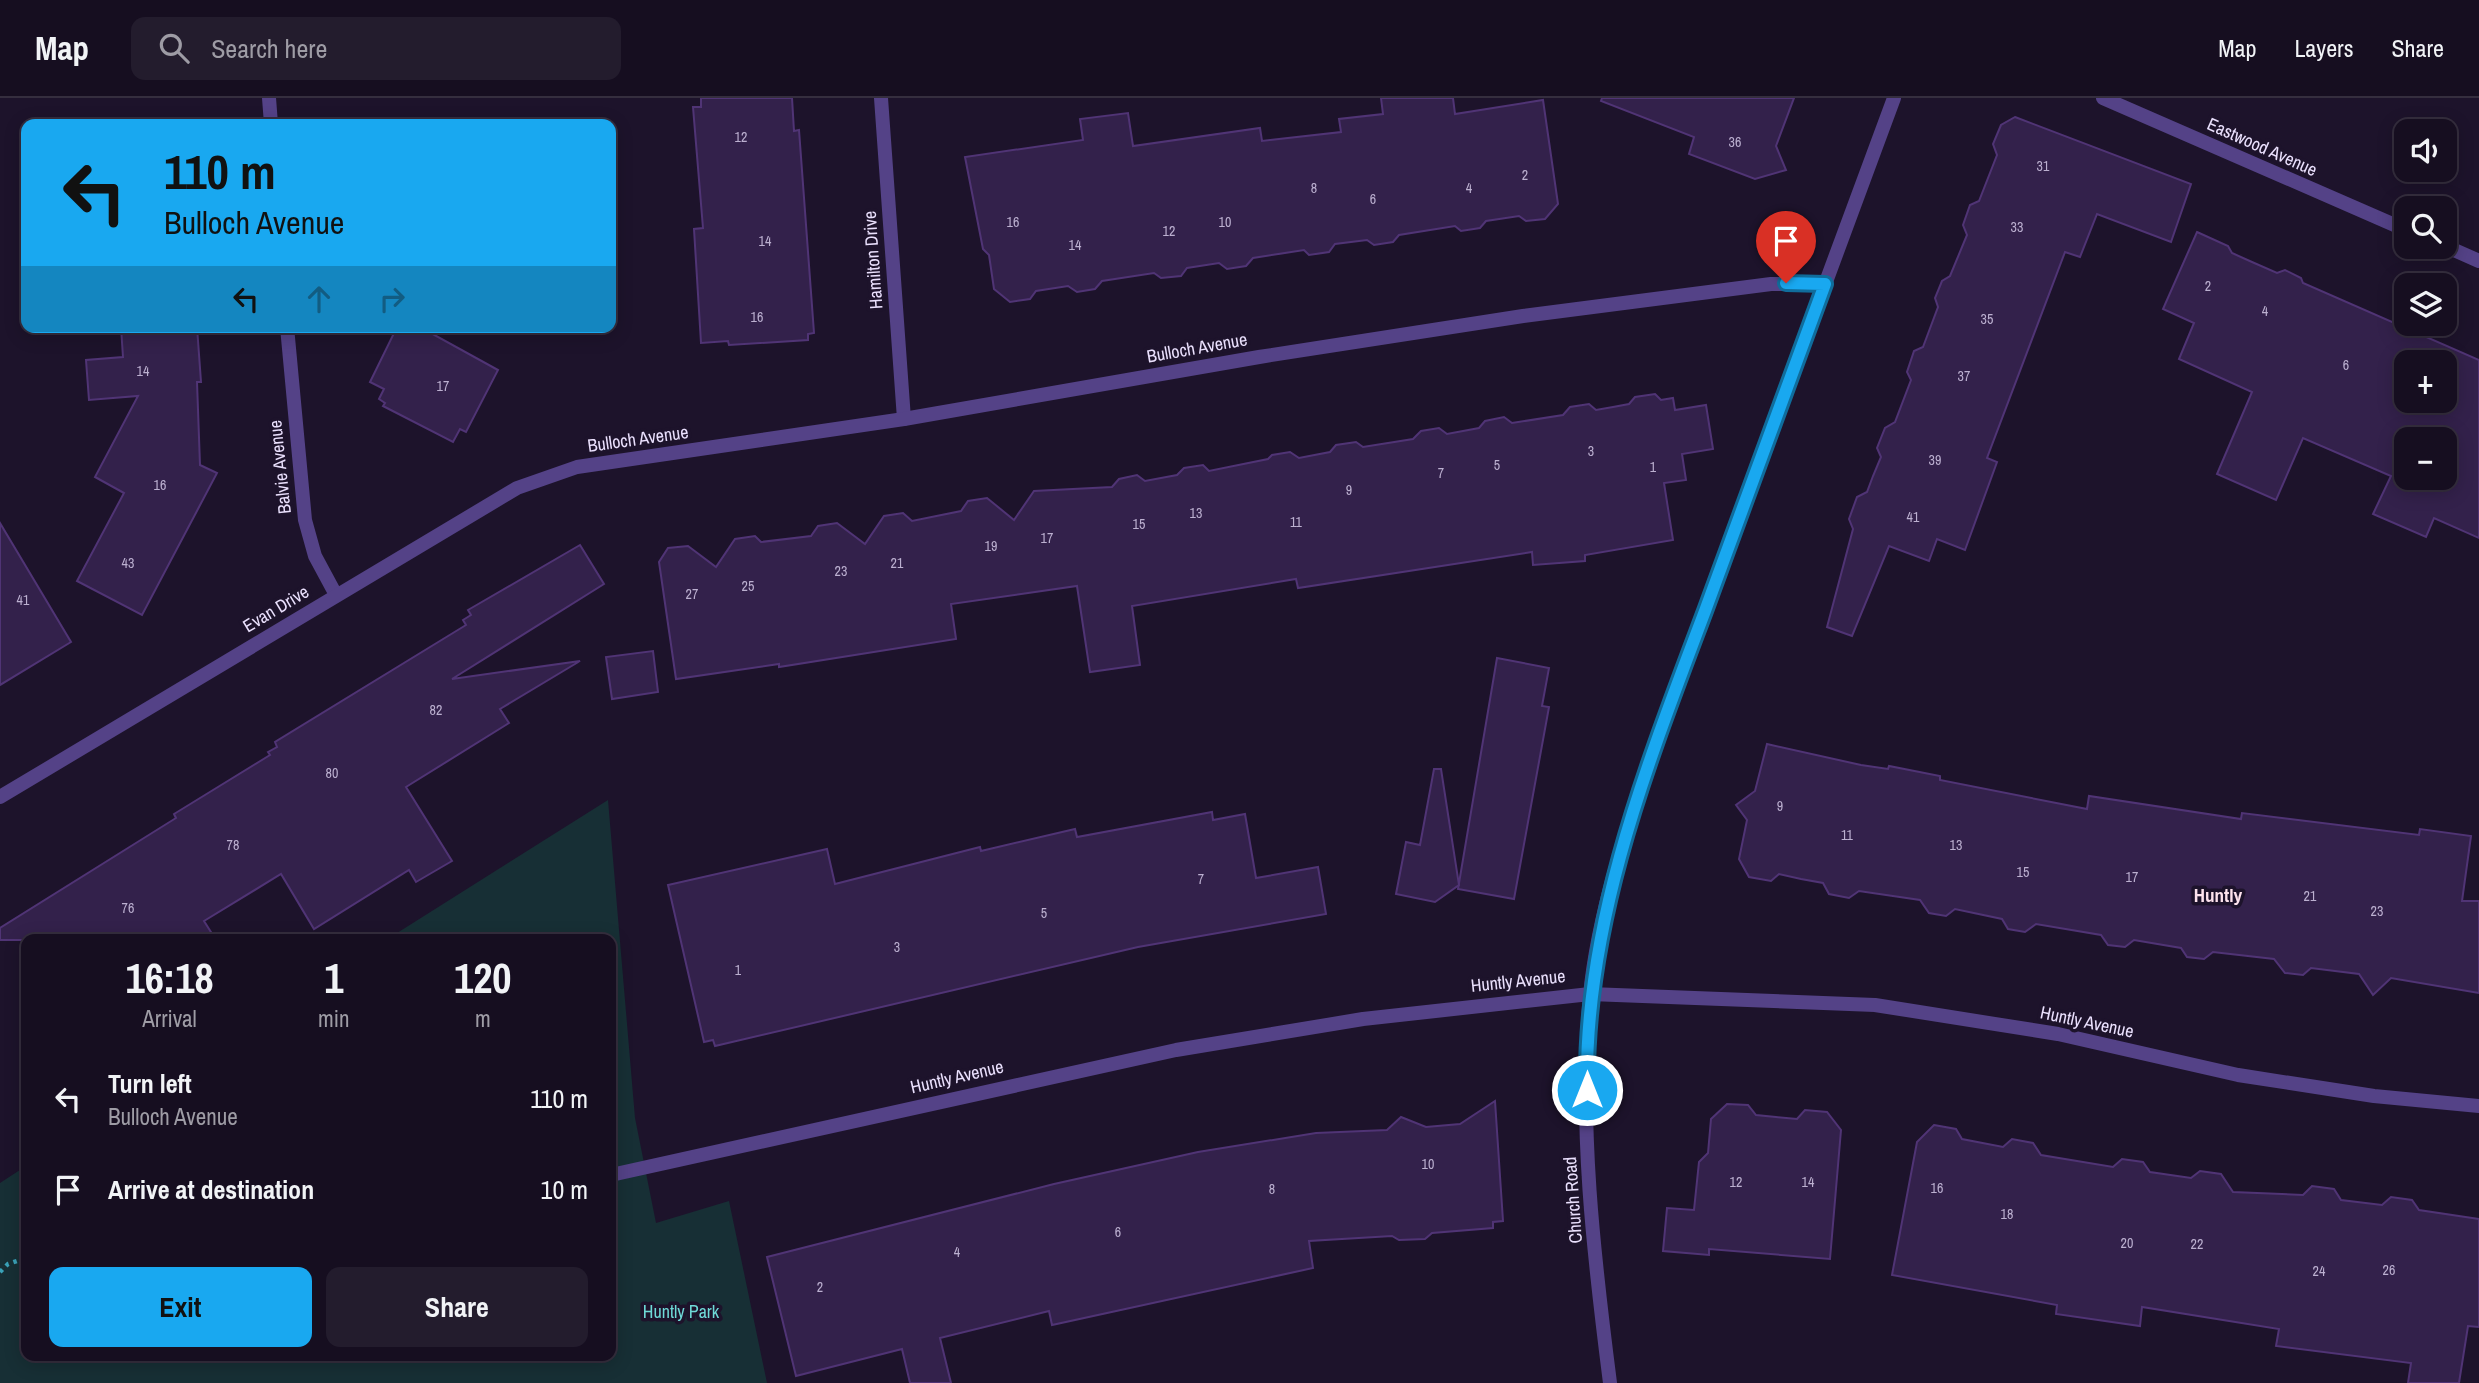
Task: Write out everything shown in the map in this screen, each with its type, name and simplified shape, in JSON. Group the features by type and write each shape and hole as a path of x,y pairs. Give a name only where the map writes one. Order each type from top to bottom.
{"street":[{"path":"269,98 271,119"},
{"name":"Hamilton Drive","path":"881,98 904,419"},
{"name":"Church Road","path":"1610,1383 1600,1305 1588,1139 1587,1066 1590,994 1605,915 1634,810 1894,98"},
{"name":"Eastwood Avenue","path":"2103,98 2394,225"},
{"path":"2457,251 2479,261"},
{"name":"Bulloch Avenue","path":"578,467 904,419 1259,357 1523,316 1771,284 1825,284"},
{"name":"Balvie Avenue","path":"288,333 305,520 315,556 336,595"},
{"name":"Evan Drive","path":"0,797 517,488 578,467"},
{"name":"Huntly Avenue","path":"616,1174 1176,1050 1363,1019 1590,994 1875,1005 2058,1034 2238,1075 2374,1096 2479,1106"}],"path":[{"path":"0,1272 8,1264 21,1260"}],"green space":[{"name":"Huntly Park","path":"608,800 635,1118 656,1223 729,1201 767,1383 0,1383 0,1183 21,1169 21,1361 616,1361 616,934 396,934"}],"building":[{"path":"701,98 792,98 794,131 799,130 814,333 808,334 808,340 729,345 728,341 701,343 694,229 703,228 693,107 701,107"},
{"path":"1381,98 1453,98 1455,114 1543,100 1558,204 1545,219 1526,221 1519,216 1486,221 1480,228 1461,231 1455,226 1399,235 1393,242 1374,245 1367,240 1335,244 1329,252 1309,255 1304,250 1253,258 1246,266 1227,269 1219,263 1187,268 1181,276 1161,278 1154,273 1102,281 1095,289 1077,292 1068,286 1036,291 1030,299 1010,302 994,289 989,255 983,249 965,157 1083,140 1080,119 1128,113 1133,146 1260,128 1262,141 1341,132 1339,119 1383,114"},
{"path":"1602,98 1794,98 1776,146 1786,170 1755,179 1689,154 1694,137 1601,101"},
{"path":"2015,117 2191,184 2171,242 2097,214 2080,257 2065,252 1987,458 1997,462 1965,550 1937,539 1929,561 1889,546 1852,636 1827,627 1853,529 1849,519 1857,497 1867,492 1881,457 1877,448 1885,428 1895,422 1911,380 1907,372 1914,351 1923,347 1938,307 1935,298 1942,281 1950,276 1967,235 1963,225 1970,205 1979,201 1997,155 1993,144 2001,125"},
{"path":"2197,232 2228,246 2232,253 2277,273 2285,270 2301,278 2303,283 2394,323 2394,336 2424,336 2456,350 2394,350 2394,413 2457,413 2457,350 2479,360 2479,538 2434,518 2426,537 2373,514 2391,476 2303,438 2276,500 2217,474 2252,392 2179,359 2194,323 2163,309"},
{"path":"121,333 197,333 201,382 197,382 200,465 217,473 142,615 77,581 124,493 95,477 138,396 89,400 86,360 123,357"},
{"path":"394,333 431,333 498,370 466,432 460,429 453,442 383,406 385,403 379,399 384,389 370,382"},
{"path":"1655,394 1661,400 1673,398 1675,410 1706,405 1713,449 1682,454 1686,480 1664,483 1673,540 1585,555 1585,561 1533,565 1532,552 1298,588 1296,579 1132,606 1140,665 1090,672 1077,586 951,604 956,639 779,667 779,664 676,679 659,562 668,548 688,546 716,567 735,539 755,536 761,542 811,536 818,526 837,523 865,544 884,516 903,513 912,521 961,511 968,501 987,498 1014,520 1034,491 1112,487 1119,479 1137,475 1145,481 1177,475 1184,468 1203,465 1209,471 1290,452 1299,458 1330,452 1336,445 1356,442 1363,447 1413,439 1421,431 1439,428 1447,434 1479,428 1485,421 1504,417 1512,423 1563,415 1570,407 1589,404 1596,410 1629,404 1635,397"},
{"path":"0,523 71,642 0,685"},
{"path":"580,545 604,584 452,679 580,661 500,709 509,723 406,787 452,861 416,882 409,870 314,929 281,874 204,921 212,934 21,934 21,940 0,940 0,928 176,818 174,814 270,755 268,752 277,747 275,742 466,625 463,620 471,615 468,610"},
{"path":"653,651 658,692 612,699 606,657"},
{"path":"1497,658 1549,668 1542,706 1549,707 1514,899 1458,889"},
{"path":"1767,744 1861,765 1888,769 1889,766 1940,776 1940,780 2087,809 2089,796 2241,819 2242,813 2419,835 2420,829 2471,836 2462,901 2479,901 2479,993 2391,978 2373,995 2359,974 2311,968 2303,975 2285,973 2274,959 2213,952 2204,959 2187,957 2181,948 2134,940 2125,947 2108,945 2101,935 2036,924 2025,932 2008,929 2002,919 1955,909 1946,916 1929,913 1920,900 1859,891 1849,898 1829,894 1823,883 1779,874 1771,881 1749,877 1739,859 1747,820 1736,805 1755,791"},
{"path":"1434,769 1441,769 1459,885 1435,902 1396,894 1406,842 1420,845"},
{"path":"1212,812 1213,820 1245,814 1256,878 1318,867 1326,914 1138,947 715,1046 713,1040 704,1042 668,885 827,849 835,884 980,847 981,851 1075,829 1077,837"},
{"path":"1495,1101 1503,1221 1493,1222 1493,1228 1432,1233 1425,1239 1399,1240 1392,1236 1309,1241 1313,1268 1052,1325 1049,1311 940,1338 951,1383 910,1383 902,1349 796,1376 767,1257 1054,1184 1198,1152 1316,1133 1387,1130 1401,1117 1426,1127 1460,1124"},
{"path":"1727,1104 1748,1105 1756,1115 1797,1119 1805,1110 1827,1112 1841,1130 1830,1259 1709,1249 1709,1255 1663,1251 1667,1208 1694,1210 1699,1162 1708,1153 1711,1119"},
{"path":"1934,1125 1956,1129 1962,1139 2003,1147 2012,1139 2033,1143 2041,1155 2113,1167 2122,1159 2143,1162 2150,1172 2191,1178 2200,1171 2221,1174 2233,1192 2303,1195 2312,1186 2334,1189 2341,1200 2382,1205 2391,1197 2412,1200 2419,1210 2479,1219 2479,1327 2468,1326 2459,1383 2408,1383 2411,1363 2276,1346 2279,1329 2142,1307 2140,1326 2056,1314 2057,1305 1892,1275 1917,1142"}],"district":[{"name":"Huntly","path":"2218,895"}],"route":[{"path":"1587,1090 1590,994 1605,915 1630,822 1661,728 1825,284 1786,283"}]}
